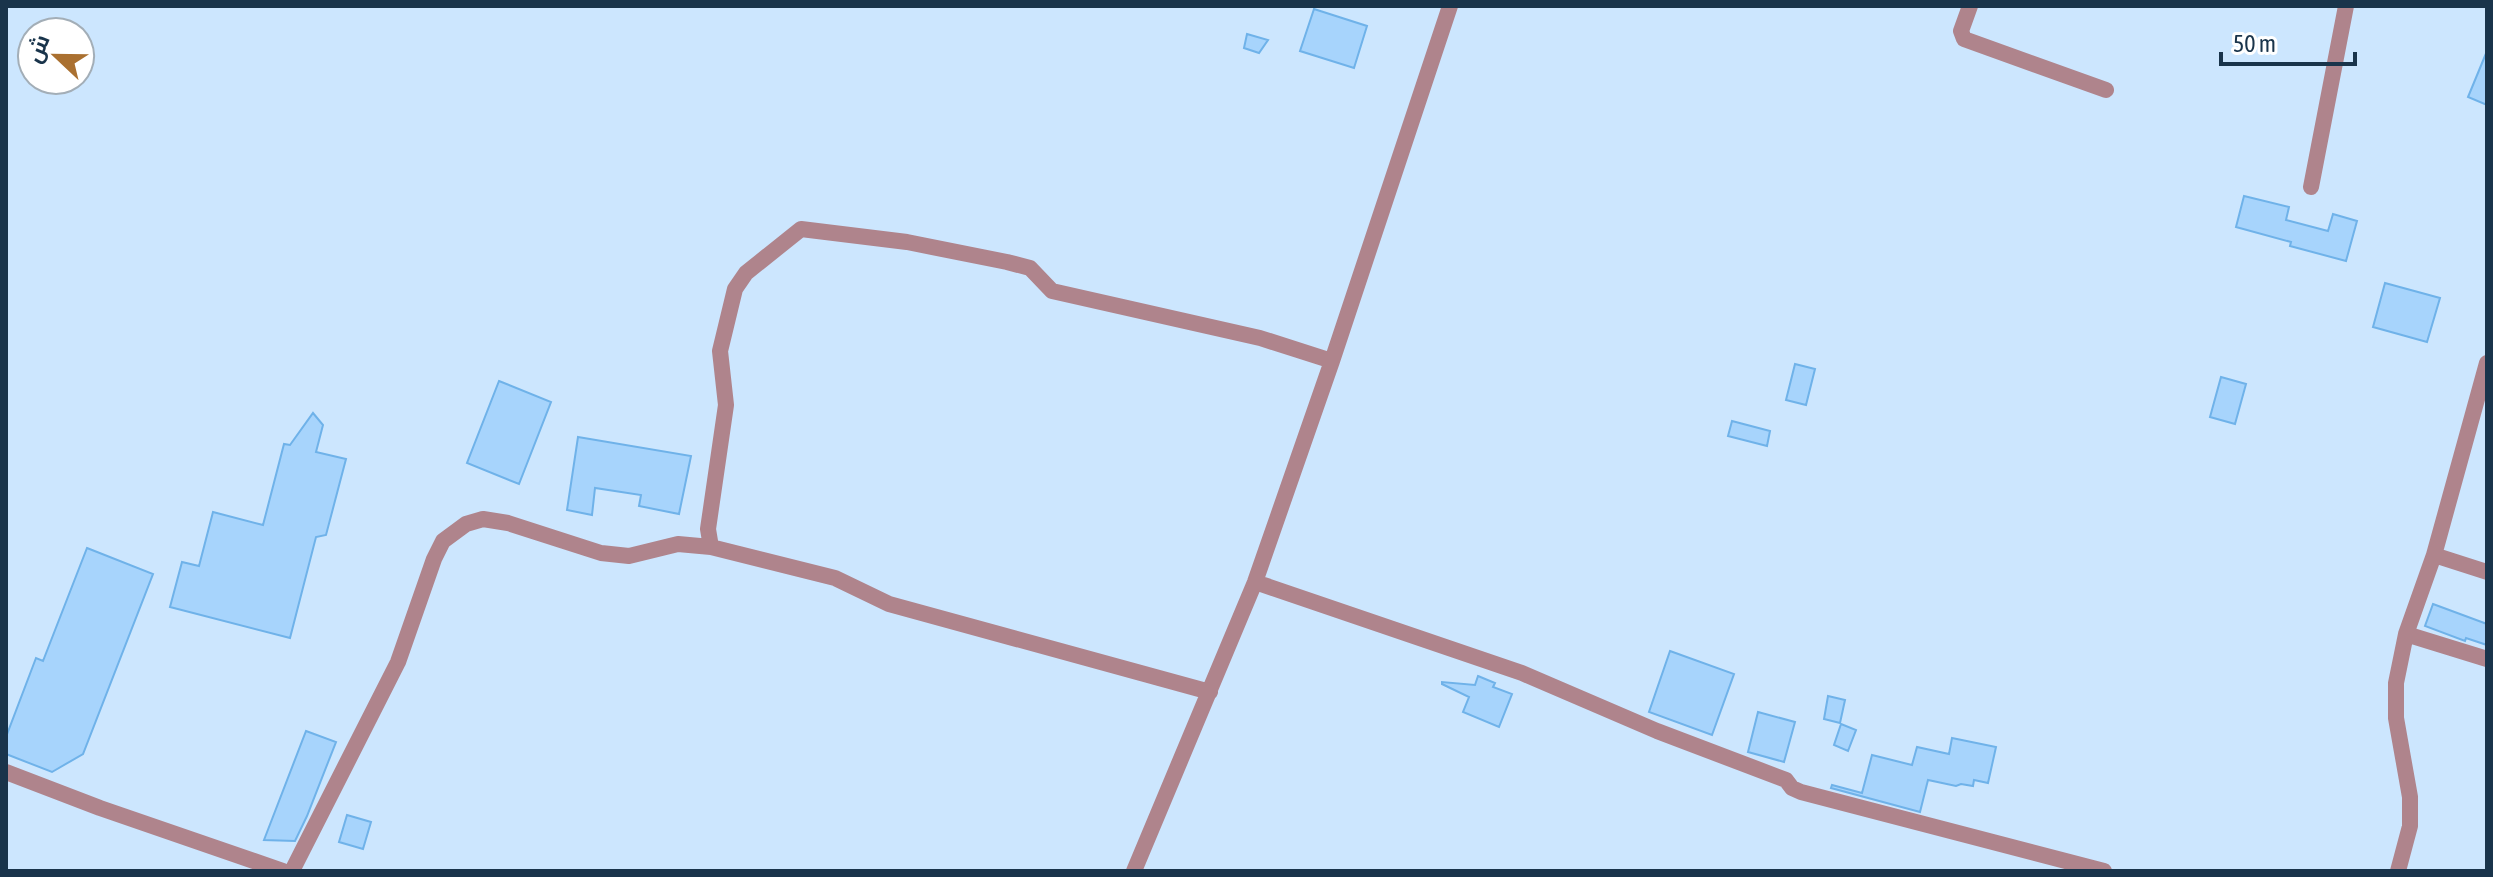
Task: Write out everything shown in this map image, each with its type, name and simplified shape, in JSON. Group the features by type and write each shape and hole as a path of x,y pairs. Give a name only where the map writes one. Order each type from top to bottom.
{"street":[{"path":"1134,871 1255,582 1450,6"},
{"path":"1970,6 1961,31 1964,39 2106,90"},
{"path":"2311,187 2346,6"},
{"path":"711,547 708,529 726,405 720,351 735,289 746,273 801,229 907,242 1007,262 1030,268 1052,291 1260,338 1332,361"},
{"path":"2398,871 2410,826 2410,797 2396,718 2396,683 2406,634 2434,555 2487,363"},
{"path":"292,871 398,662 443,541 466,524 483,519 508,523 601,553 629,556 678,544 711,547 835,578 889,604 1210,692"},
{"path":"2434,555 2487,572"},
{"path":"1255,582 1522,673 1657,731 1786,780 1792,788 1801,792 2104,871"},
{"path":"2406,634 2487,659"},
{"path":"6,772 250,866 283,871"}],"building":[{"path":"1314,9 1367,26 1354,68 1300,51"},
{"path":"1247,34 1268,40 1259,53 1244,48"},
{"path":"2487,51 2487,105 2468,97"},
{"path":"2244,196 2289,207 2286,220 2328,231 2333,214 2357,221 2346,261 2236,227"},
{"path":"2385,283 2440,298 2427,342 2373,327"},
{"path":"1795,364 1815,369 1806,405 1786,400"},
{"path":"2221,377 2246,384 2235,424 2210,417"},
{"path":"499,381 551,402 519,484 467,463"},
{"path":"313,413 323,425 316,452 346,459 326,535 316,537 290,638 170,607 182,562 199,566 213,512 263,525 284,444 290,445"},
{"path":"1732,421 1770,431 1767,446 1728,436"},
{"path":"578,437 691,456 679,514 639,506 641,495 595,488 592,515 567,510"},
{"path":"87,548 153,574 83,754 52,772 6,754 6,737 36,658 43,661"},
{"path":"2433,604 2487,624 2487,645 2466,638 2465,641 2425,626"},
{"path":"1670,651 1734,674 1712,735 1649,712"},
{"path":"1478,676 1495,683 1493,687 1512,694 1499,727 1463,712 1469,697 1442,684 1475,685"},
{"path":"1828,696 1845,700 1840,723 1824,719"},
{"path":"1758,712 1795,722 1784,762 1748,752"},
{"path":"1841,724 1856,730 1848,751 1834,745"},
{"path":"306,731 336,742 295,841 264,840"},
{"path":"1952,738 1996,747 1988,783 1974,780 1973,786 1956,786 1928,780 1920,812 1831,788 1832,785 1862,793 1872,755 1912,765 1917,747 1949,754"},
{"path":"347,815 371,822 363,849 339,842"}]}
